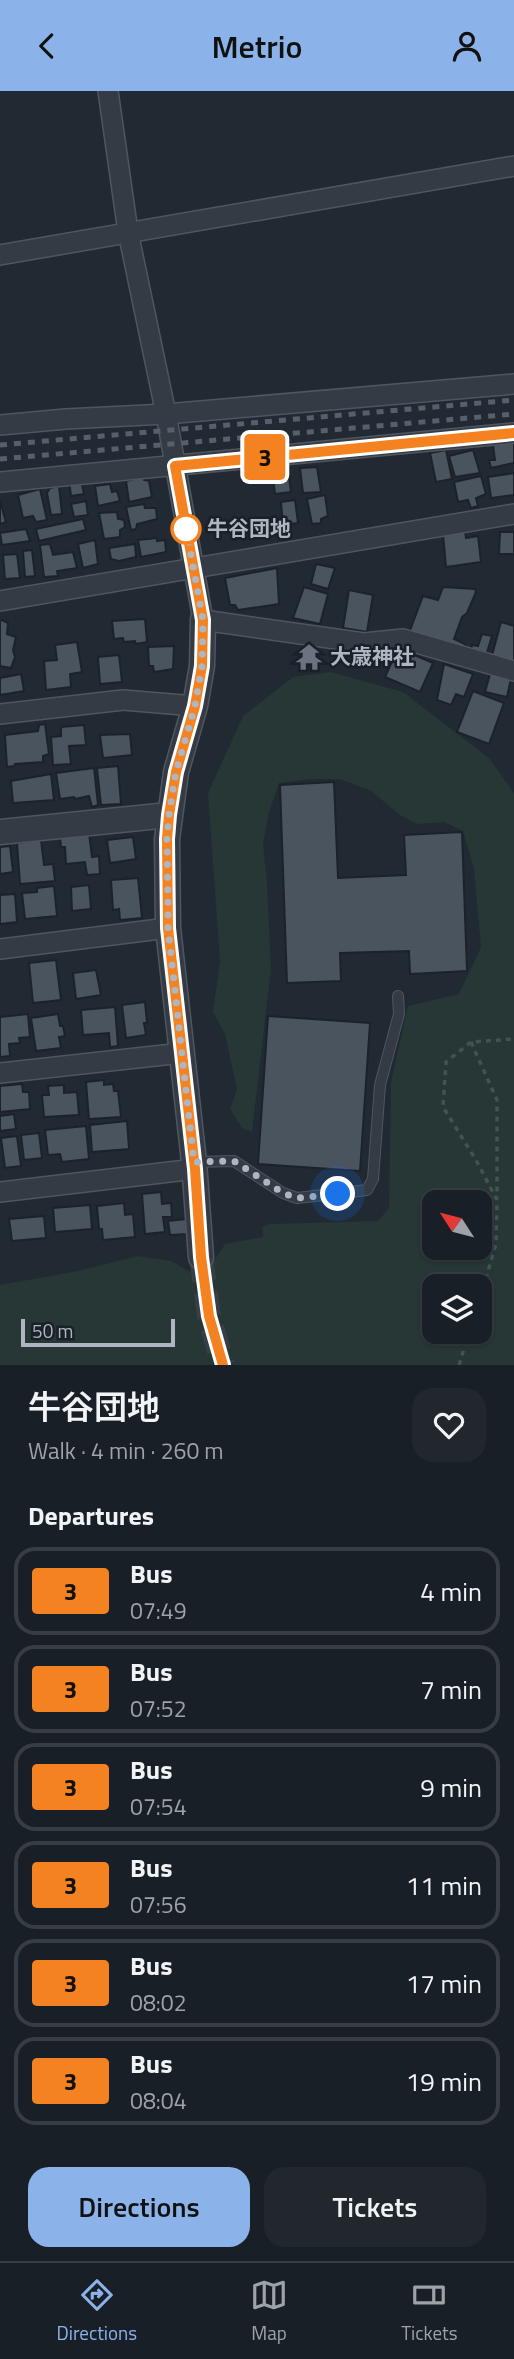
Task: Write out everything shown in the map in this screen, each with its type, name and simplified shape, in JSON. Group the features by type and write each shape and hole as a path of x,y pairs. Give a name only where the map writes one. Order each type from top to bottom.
{"street":[{"path":"108,91 128,232 166,414 203,620 202,666 195,706 176,772 167,839 168,928 194,1165 201,1257"},
{"path":"0,255 514,166"},
{"path":"0,425 166,414 514,384"},
{"path":"0,482 514,433"},
{"path":"0,601 514,514"},
{"path":"203,620 364,643 403,639 514,671"},
{"path":"0,713 123,700 195,706"},
{"path":"0,832 169,815"},
{"path":"0,949 168,928"},
{"path":"0,1073 182,1053"},
{"path":"0,1192 194,1165"}],"lane":[{"path":"194,1165 234,1161 283,1193 297,1198 367,1190 373,1179 380,1085 399,1014 398,996"}],"path":[{"path":"497,1200 476,1160 443,1108 446,1062 471,1042 514,1039"},
{"path":"471,1042 497,1100 496,1244 487,1274"},
{"path":"459,1365 465,1344"}],"shaded area":[{"path":"331,672 403,692 489,758 514,793 514,1365 0,1365 0,1285 78,1271 138,1256 171,1261 202,1279 225,1244 263,1237 262,1227 270,1224 378,1221 389,1208 391,1082 408,1006 459,994 481,947 474,869 463,831 444,822 417,824 400,815 371,791 340,779 279,783 269,812 263,844 271,969 252,1132 242,1128 230,1109 237,1089 225,1034 213,1012 220,961 208,793 243,716 293,677"}],"building":[{"path":"514,442 514,463 491,468 489,460 495,460 493,445"},
{"path":"446,450 452,479 436,482 430,453"},
{"path":"473,450 480,473 455,477 449,456"},
{"path":"317,467 321,492 303,493 300,468"},
{"path":"288,470 291,492 275,494 272,471"},
{"path":"514,473 514,495 491,498 488,477"},
{"path":"481,476 486,494 476,498 478,506 471,508 468,500 458,502 454,482"},
{"path":"143,477 149,481 152,497 129,502 126,481"},
{"path":"81,479 84,494 71,496 69,481"},
{"path":"110,484 112,492 117,491 120,501 98,506 95,486"},
{"path":"59,486 62,514 51,515 47,493 50,488"},
{"path":"40,489 47,520 36,522 33,516 23,518 18,495"},
{"path":"325,495 328,516 321,519 321,523 312,524 307,499"},
{"path":"295,500 298,523 283,525 281,502"},
{"path":"0,501 6,522 0,524"},
{"path":"86,501 88,515 74,517 71,504"},
{"path":"144,504 145,508 156,508 157,519 137,524 136,529 131,530 126,507"},
{"path":"117,512 118,519 124,520 125,527 120,530 120,537 104,539 99,513"},
{"path":"83,519 86,530 39,541 36,529"},
{"path":"26,529 30,541 2,545 0,533"},
{"path":"465,531 466,538 478,536 481,562 446,567 443,534"},
{"path":"500,532 514,532 514,554 499,554"},
{"path":"157,538 157,541 165,540 166,552 141,557 138,540"},
{"path":"95,540 98,564 83,568 78,544"},
{"path":"50,544 53,555 73,552 77,568 57,571 58,576 44,577 40,545"},
{"path":"135,544 136,557 119,561 111,559 109,548"},
{"path":"32,550 35,576 25,577 23,551"},
{"path":"17,554 20,578 5,579 3,555"},
{"path":"316,564 335,568 328,589 311,584"},
{"path":"277,568 279,604 238,610 235,605 230,605 225,578"},
{"path":"304,587 328,594 320,624 293,618"},
{"path":"443,587 475,589 476,592 454,639 465,644 463,652 409,633 423,596 438,600"},
{"path":"349,590 373,595 367,632 343,628"},
{"path":"145,619 147,642 136,644 135,641 124,642 123,638 114,639 112,621"},
{"path":"2,620 8,623 7,634 16,637 13,650 15,657 11,668 0,666"},
{"path":"501,622 514,626 514,665 491,659"},
{"path":"482,634 492,636 485,659 470,654 472,645 478,646"},
{"path":"77,642 82,672 70,674 71,687 46,690 44,661 57,660 55,645"},
{"path":"174,646 173,669 154,672 153,666 149,666 148,647"},
{"path":"398,648 433,663 420,692 385,677"},
{"path":"119,655 122,682 100,684 98,657"},
{"path":"444,664 473,674 464,697 456,694 451,705 437,700"},
{"path":"21,674 24,691 0,695 0,678"},
{"path":"490,674 511,678 507,697 485,692"},
{"path":"473,691 504,703 489,744 457,732"},
{"path":"45,724 49,754 43,756 43,762 7,767 5,735 38,731 39,725"},
{"path":"84,725 86,745 69,746 71,764 53,765 51,737 61,736 61,727"},
{"path":"130,734 132,755 103,758 100,735"},
{"path":"118,766 121,804 101,805 97,768"},
{"path":"94,768 98,805 92,807 89,796 60,799 56,773"},
{"path":"51,774 54,800 13,803 11,781"},
{"path":"334,782 338,878 406,875 404,835 462,832 467,971 410,974 409,951 340,953 341,981 287,983 280,785"},
{"path":"89,833 92,857 99,856 100,874 87,875 85,862 66,864 65,847 61,847 60,837"},
{"path":"133,837 136,859 110,863 107,840"},
{"path":"41,840 44,865 53,864 55,881 20,884 17,843"},
{"path":"10,846 13,872 0,874 0,847"},
{"path":"138,878 142,918 120,920 119,909 113,910 111,880"},
{"path":"89,885 91,909 72,911 71,887"},
{"path":"54,886 57,916 25,919 22,893 37,892 37,888"},
{"path":"15,894 17,922 0,924 0,895"},
{"path":"56,960 61,1000 33,1003 29,963"},
{"path":"96,970 101,995 76,999 73,973"},
{"path":"145,1002 146,1035 126,1038 122,1005"},
{"path":"115,1007 118,1046 110,1047 109,1033 83,1035 81,1010"},
{"path":"28,1014 30,1037 19,1038 20,1043 9,1044 10,1056 0,1057 0,1017"},
{"path":"58,1014 65,1036 59,1037 61,1048 36,1051 31,1018"},
{"path":"268,1016 370,1023 360,1171 258,1164"},
{"path":"104,1080 104,1085 113,1084 114,1091 118,1091 121,1117 89,1119 86,1082"},
{"path":"22,1084 23,1092 29,1092 30,1109 0,1112 0,1086"},
{"path":"64,1085 64,1093 77,1092 79,1115 44,1117 42,1095 49,1095 48,1086"},
{"path":"14,1114 16,1129 0,1131 0,1116"},
{"path":"127,1121 129,1149 92,1152 90,1125"},
{"path":"86,1126 89,1159 62,1162 60,1154 48,1155 45,1130"},
{"path":"39,1133 42,1158 24,1160 21,1135"},
{"path":"17,1136 21,1166 5,1168 1,1138"},
{"path":"161,1192 162,1204 171,1203 172,1217 163,1217 165,1232 145,1234 142,1194"},
{"path":"124,1203 125,1215 133,1214 135,1237 103,1240 97,1206"},
{"path":"90,1205 92,1229 55,1232 53,1208"},
{"path":"44,1216 46,1238 12,1241 9,1219"},
{"path":"186,1219 188,1234 170,1235 168,1221"}],"tunnel":[{"path":"201,1257 209,1316 223,1365"}],"railway":[{"path":"0,445 514,400"},
{"path":"0,459 514,414"}],"bus line":[{"name":"3","path":"223,1365 209,1316 201,1257 195,1169 168,928 169,815 176,772 195,706 202,666 203,620 175,466 514,433"}],"place":[{"name":"牛谷団地","path":"186,529"},
{"name":"大歳神社","path":"309,657"}],"route":[{"path":"186,529 184,517 203,620 202,666 195,706 176,772 169,815 168,928 194,1162 234,1161 283,1193 297,1198 338,1194"}]}
